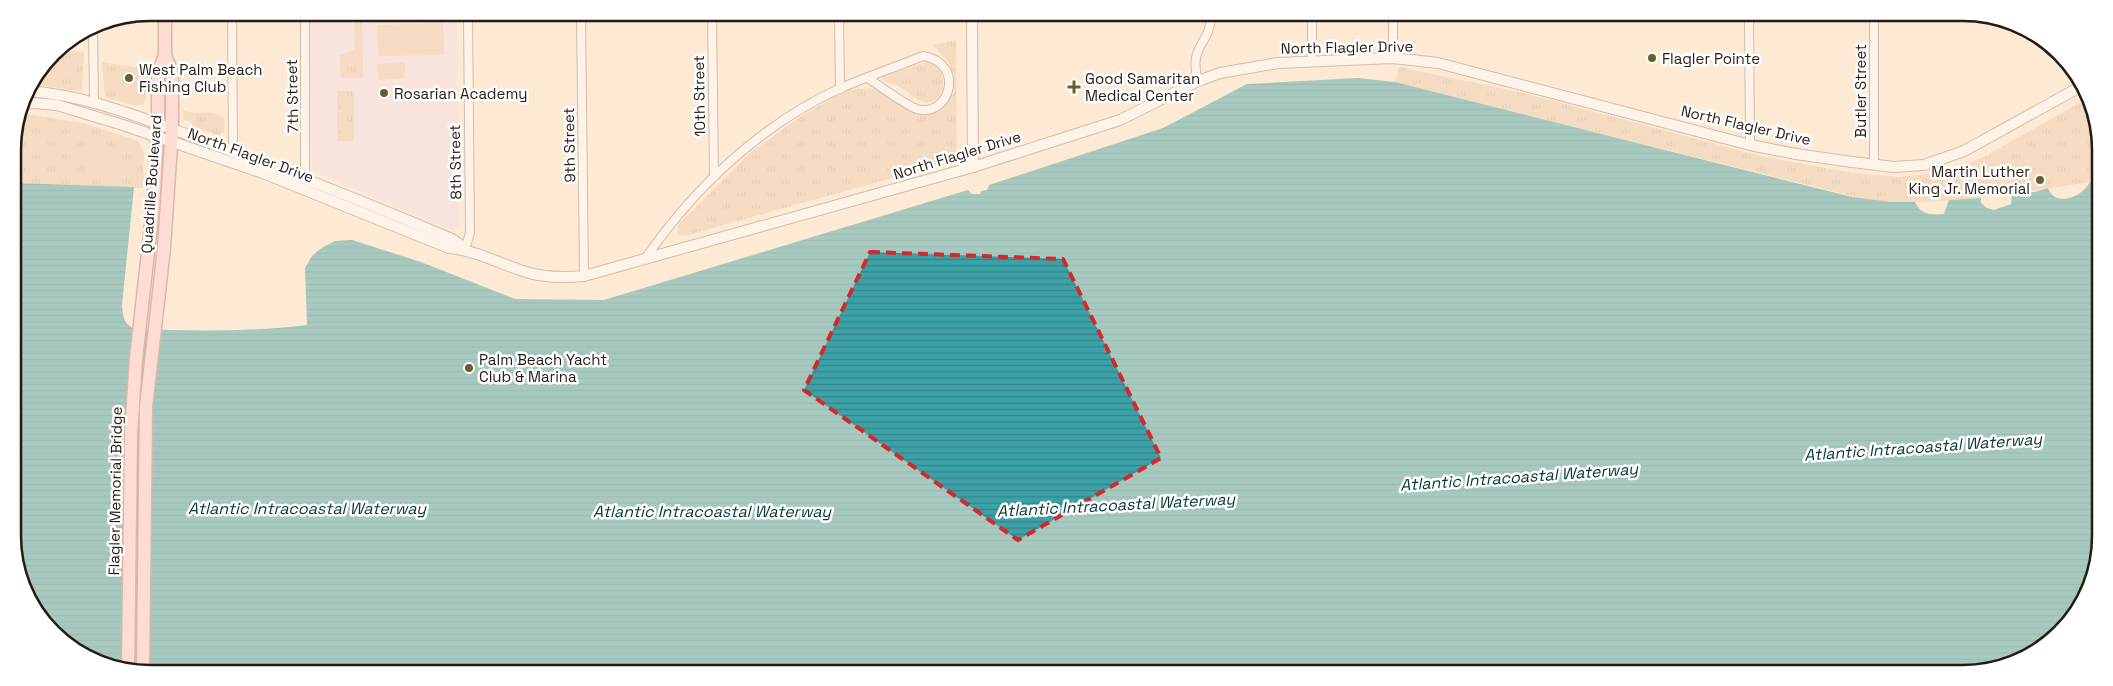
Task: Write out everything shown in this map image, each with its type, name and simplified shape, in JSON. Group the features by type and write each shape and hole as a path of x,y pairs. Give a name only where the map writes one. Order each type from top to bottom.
{"main road":[{"path":"165,22 165,55"},
{"name":"Quadrille Boulevard","path":"142,314 158,124 158,73 165,55"},
{"name":"Quadrille Boulevard","path":"156,316 165,232 172,135 172,73 165,55"},
{"name":"Flagler Memorial Bridge","path":"128,663 130,440 142,314"},
{"name":"Flagler Memorial Bridge","path":"143,665 144,454 146,407 156,316"}],"street":[{"path":"1198,81 1194,61 1209,30 1210,21"},
{"path":"1312,21 1312,62"},
{"path":"1393,21 1393,58"},
{"path":"1749,21 1750,145"},
{"name":"Butler Street","path":"1874,21 1874,165"},
{"path":"232,22 234,151"},
{"name":"7th Street","path":"305,22 305,179"},
{"name":"8th Street","path":"465,249 470,233 468,22"},
{"name":"9th Street","path":"581,22 584,276"},
{"name":"10th Street","path":"712,22 714,177"},
{"path":"839,22 840,89"},
{"path":"972,22 973,167"},
{"path":"93,35 94,102"},
{"path":"645,260 677,216 714,177 766,133 840,89 922,56 933,59 942,65 948,75 949,87 940,103 929,108 918,109 868,78"},
{"name":"North Flagler Drive","path":"30,103 57,105 157,137 172,135 234,151 452,239 465,249 523,272 546,277 584,276 973,167 1120,120 1198,81 1250,67 1393,58 1438,63 1750,145 1796,154 1874,165 1912,167 1946,159 2076,89"},
{"name":"North Flagler Drive","path":"35,92 57,93 94,102 158,124 172,135 262,173 449,248 465,249"}],"highlighted area":[{"path":"870,252 1063,259 1161,458 1018,540 804,390"}],"shaded area":[{"name":"Rosarian Academy","path":"309,22 457,22 458,228 451,230 312,171"}],"green space":[{"path":"354,22 362,22 363,78 341,78 340,55 355,50"},
{"path":"443,23 444,55 378,56 377,25"},
{"path":"956,40 957,153 953,161 684,236 678,235 677,226 752,151 803,115 847,90 872,88 915,112 935,112 954,93 954,75 948,62 933,45"},
{"path":"69,51 84,52 82,90 39,85 53,65"},
{"path":"102,62 146,69 146,100 144,104 136,106 105,97"},
{"path":"405,62 405,78 378,80 377,64"},
{"path":"926,62 938,66 943,79 942,89 932,101 927,102 917,99 900,87 884,81 882,77"},
{"path":"1399,67 1524,93 1761,156 1853,173 1899,177 1945,172 1982,158 2082,101 2089,125 2092,150 2092,182 1957,200 1929,202 1872,201 1395,82"},
{"path":"337,91 354,91 354,141 337,141"},
{"path":"183,110 219,115 225,119 224,132 218,135 193,127 191,122 183,119"},
{"path":"27,114 83,123 138,141 144,152 143,188 22,183 22,142"},
{"path":"92,144 121,147 120,160 91,158"},
{"path":"86,166 123,169 123,177 89,175 86,173"}],"water":[{"name":"Atlantic Intracoastal Waterway","path":"1358,78 1395,82 1852,197 1891,202 1915,202 1920,210 1931,214 1944,214 1949,200 1981,198 1981,203 1987,208 1994,210 2011,204 2012,193 2035,192 2048,188 2057,198 2069,198 2081,192 2092,182 2092,536 2091,553 2085,577 2070,608 2054,627 2027,648 1996,660 1971,664 150,665 133,664 101,655 86,648 65,633 43,608 28,577 21,536 22,183 134,187 122,305 123,316 130,327 134,329 177,330 264,329 307,325 305,268 312,256 335,241 352,240 421,262 515,299 604,300 968,190 972,194 980,194 981,191 987,190 989,185 1163,128 1247,84"}],"place":[{"name":"Flagler Pointe","path":"1652,58"},
{"name":"West Palm Beach Fishing Club","path":"129,78"},
{"name":"Good Samaritan Medical Center","path":"1074,87"},
{"name":"Rosarian Academy","path":"384,93"},
{"name":"Martin Luther King Jr. Memorial","path":"2040,180"},
{"name":"Palm Beach Yacht Club & Marina","path":"469,368"}]}
